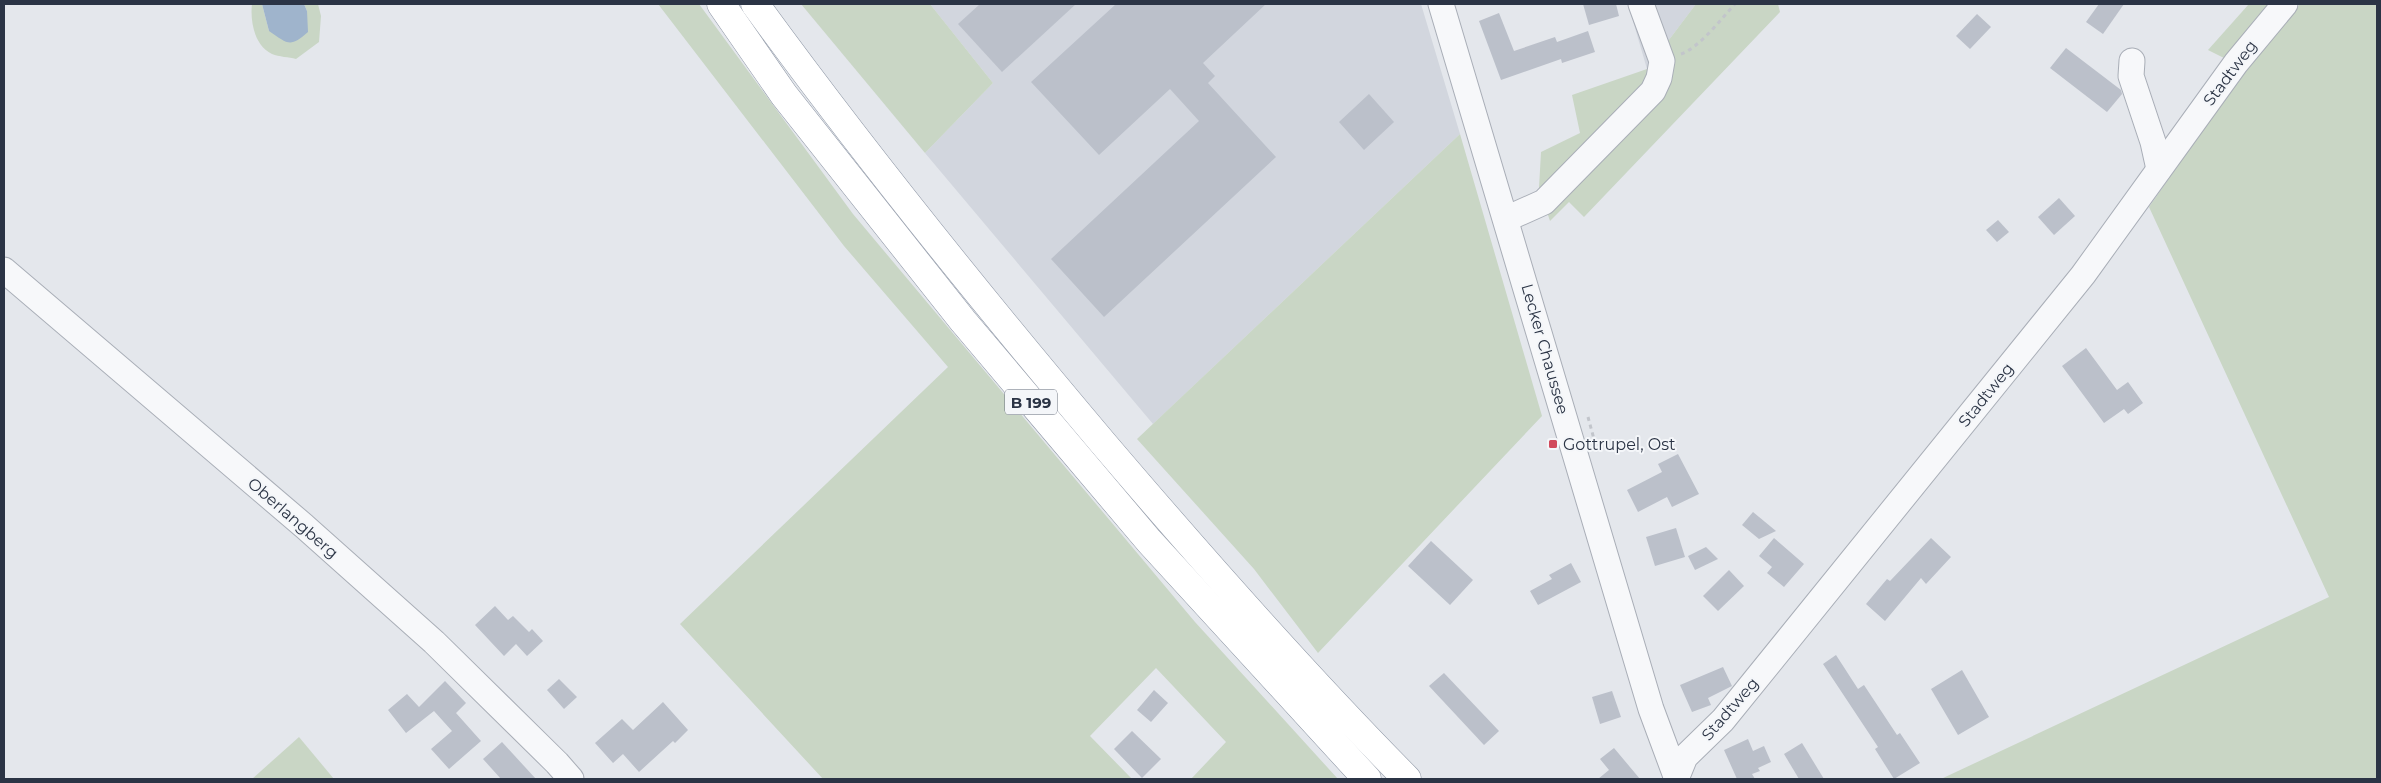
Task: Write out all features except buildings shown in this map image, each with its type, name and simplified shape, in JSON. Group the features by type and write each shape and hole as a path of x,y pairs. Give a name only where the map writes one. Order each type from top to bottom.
{"highway":[{"name":"B 199","path":"721,4 784,95 963,321 1149,541 1367,779"},
{"name":"B 199","path":"754,4 985,304 1169,520 1360,731 1407,779"}],"street":[{"name":"Lecker Chaussee","path":"1441,4 1651,709 1676,779"},
{"path":"1506,219 1544,202 1653,91 1659,78 1662,61 1641,4"},
{"name":"Stadtweg","path":"1676,779 1685,757 1723,720 2076,283 2236,63 2286,4"},
{"path":"2132,61 2131,76 2153,142 2159,169"},
{"name":"Oberlangberg","path":"4,270 304,526 434,642 571,779"}],"path":[{"path":"1662,61 1686,52 1735,4"}],"shaded area":[{"path":"930,4 1421,4 1460,134 1153,424 925,153 993,83"},
{"path":"1628,4 1696,4 1647,69"}],"green space":[{"path":"252,4 262,4 269,31 307,11 304,4 318,4 321,16 319,42 296,59 272,54 261,45 254,32"},
{"path":"658,4 699,4 853,214 1195,622 1338,779 1191,779 1226,742 1156,668 1090,736 1132,779 823,779 680,624 948,367 844,246"},
{"path":"801,4 930,4 993,83 925,153"},
{"path":"1696,4 1778,4 1780,12 1584,217 1569,202 1550,221 1539,188 1541,152 1580,133 1572,95 1647,69"},
{"path":"2249,4 2273,4 2228,60 2208,50"},
{"path":"2300,4 2377,4 2377,779 1941,779 2329,597 2149,207 2243,72"},
{"path":"1460,134 1542,416 1318,653 1254,569 1137,439"},
{"path":"299,737 334,779 252,779"}],"water":[{"path":"262,4 304,4 307,11 308,32 293,42 281,39 269,31"}],"place":[{"name":"Gottrupel, Ost","path":"1553,444"}]}
